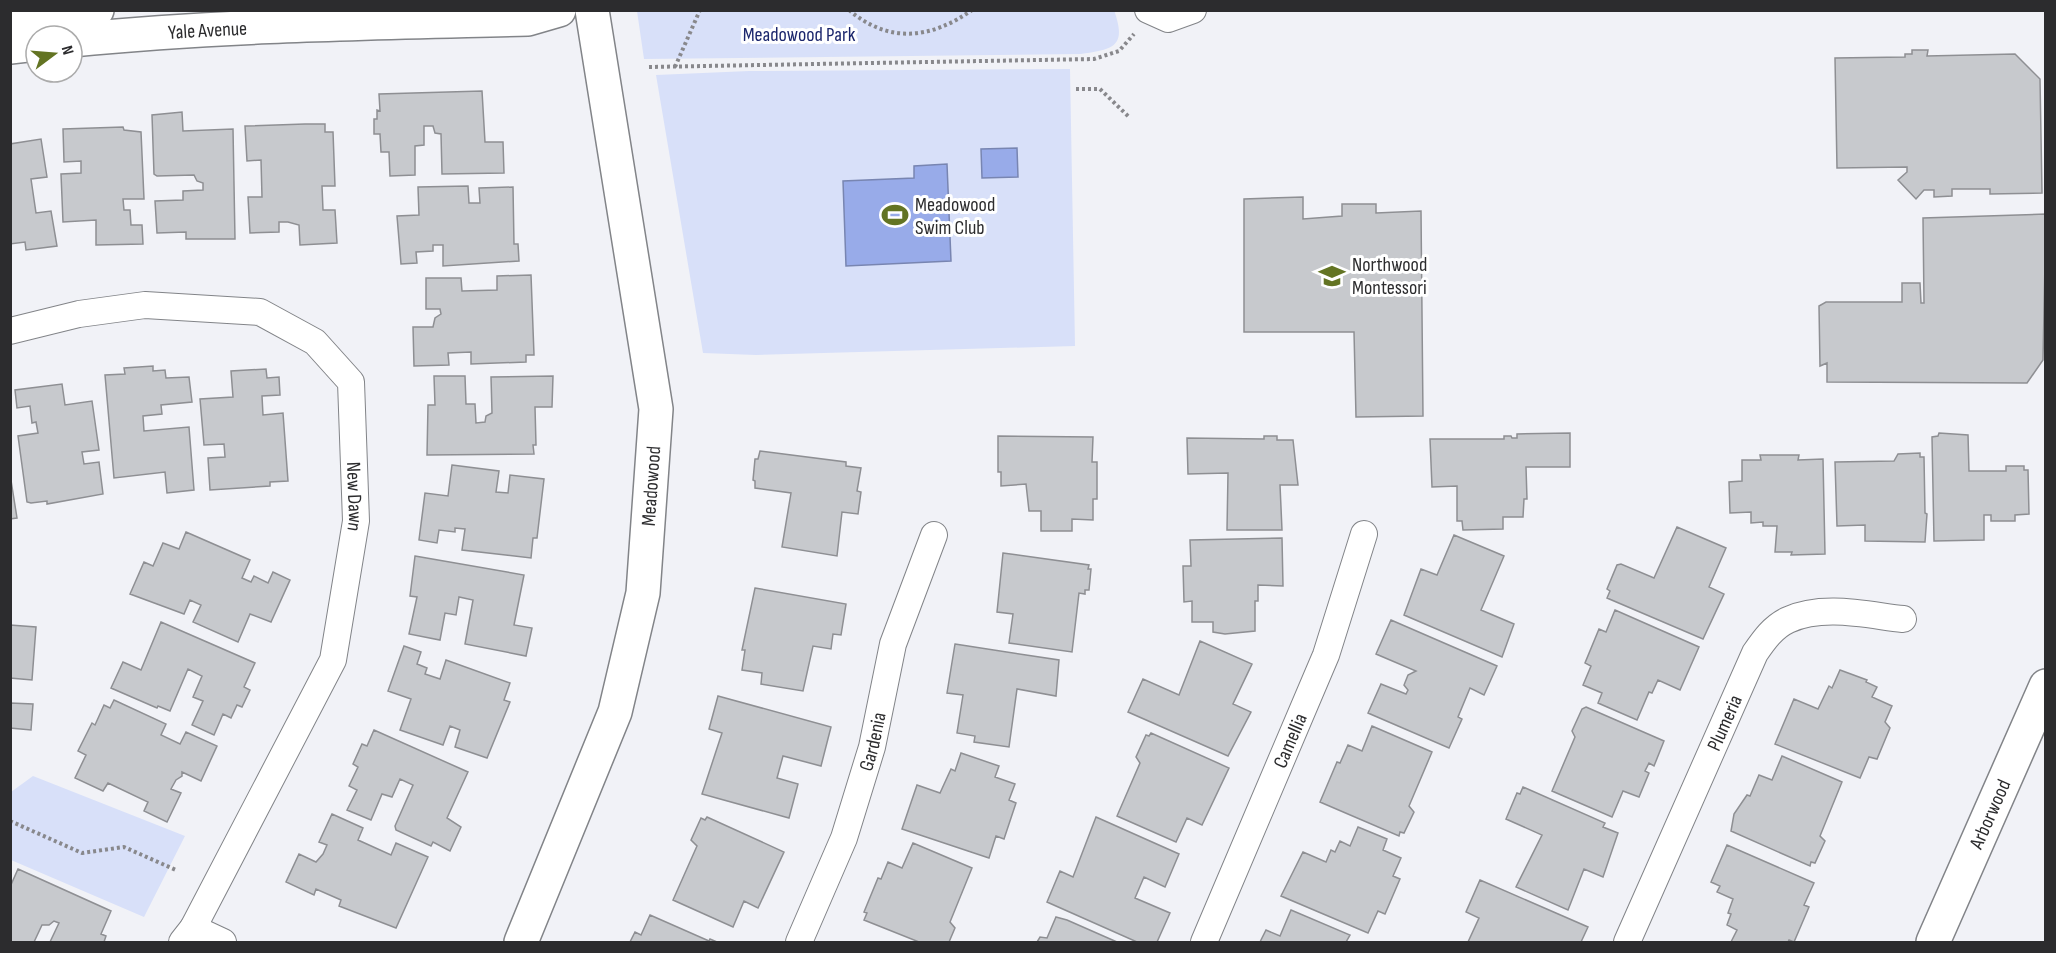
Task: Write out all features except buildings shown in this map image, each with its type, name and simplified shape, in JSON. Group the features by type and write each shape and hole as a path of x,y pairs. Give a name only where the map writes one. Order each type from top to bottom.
{"street":[{"path":"10,24 97,10"},
{"name":"Yale Avenue","path":"84,39 140,33 312,25 528,19 559,10"},
{"name":"Meadowood","path":"521,942 615,712 643,593 656,409 592,10"},
{"path":"1148,10 1168,19 1193,10"},
{"name":"New Dawn","path":"10,331 79,314 145,305 260,312 315,342 351,382 356,521 333,660 188,935"},
{"name":"Camellia","path":"1204,942 1326,655 1364,534"},
{"name":"Gardenia","path":"798,942 844,838 872,747 893,644 934,535"},
{"name":"Plumeria","path":"1627,942 1755,653 1770,633 1788,620 1833,611 1903,619"},
{"name":"Arborwood","path":"1933,942 2046,686"},
{"path":"188,935 223,942"}],"path":[{"path":"675,68 700,10"},
{"path":"849,10 882,30 916,34 949,26 972,10"},
{"path":"649,67 1094,59 1119,51 1129,41 1148,10"},
{"path":"1076,89 1100,89 1129,117"},
{"path":"10,820 82,853 124,847 176,870"}],"green space":[{"name":"Meadowood Park","path":"1114,10 1119,32 1115,44 1109,48 1081,54 644,59 637,11"},
{"name":"Meadowood Swim Club","path":"1070,69 1075,346 756,355 703,353 656,75 749,71"},
{"path":"33,776 185,836 144,917 11,860 11,792"}],"water":[{"path":"1017,148 1018,177 982,178 981,149"},
{"path":"947,164 951,261 846,266 843,181 914,178 914,166"}],"place":[{"name":"Meadowood Swim Club","path":"895,215"},
{"name":"Northwood Montessori","path":"1332,276"}]}
